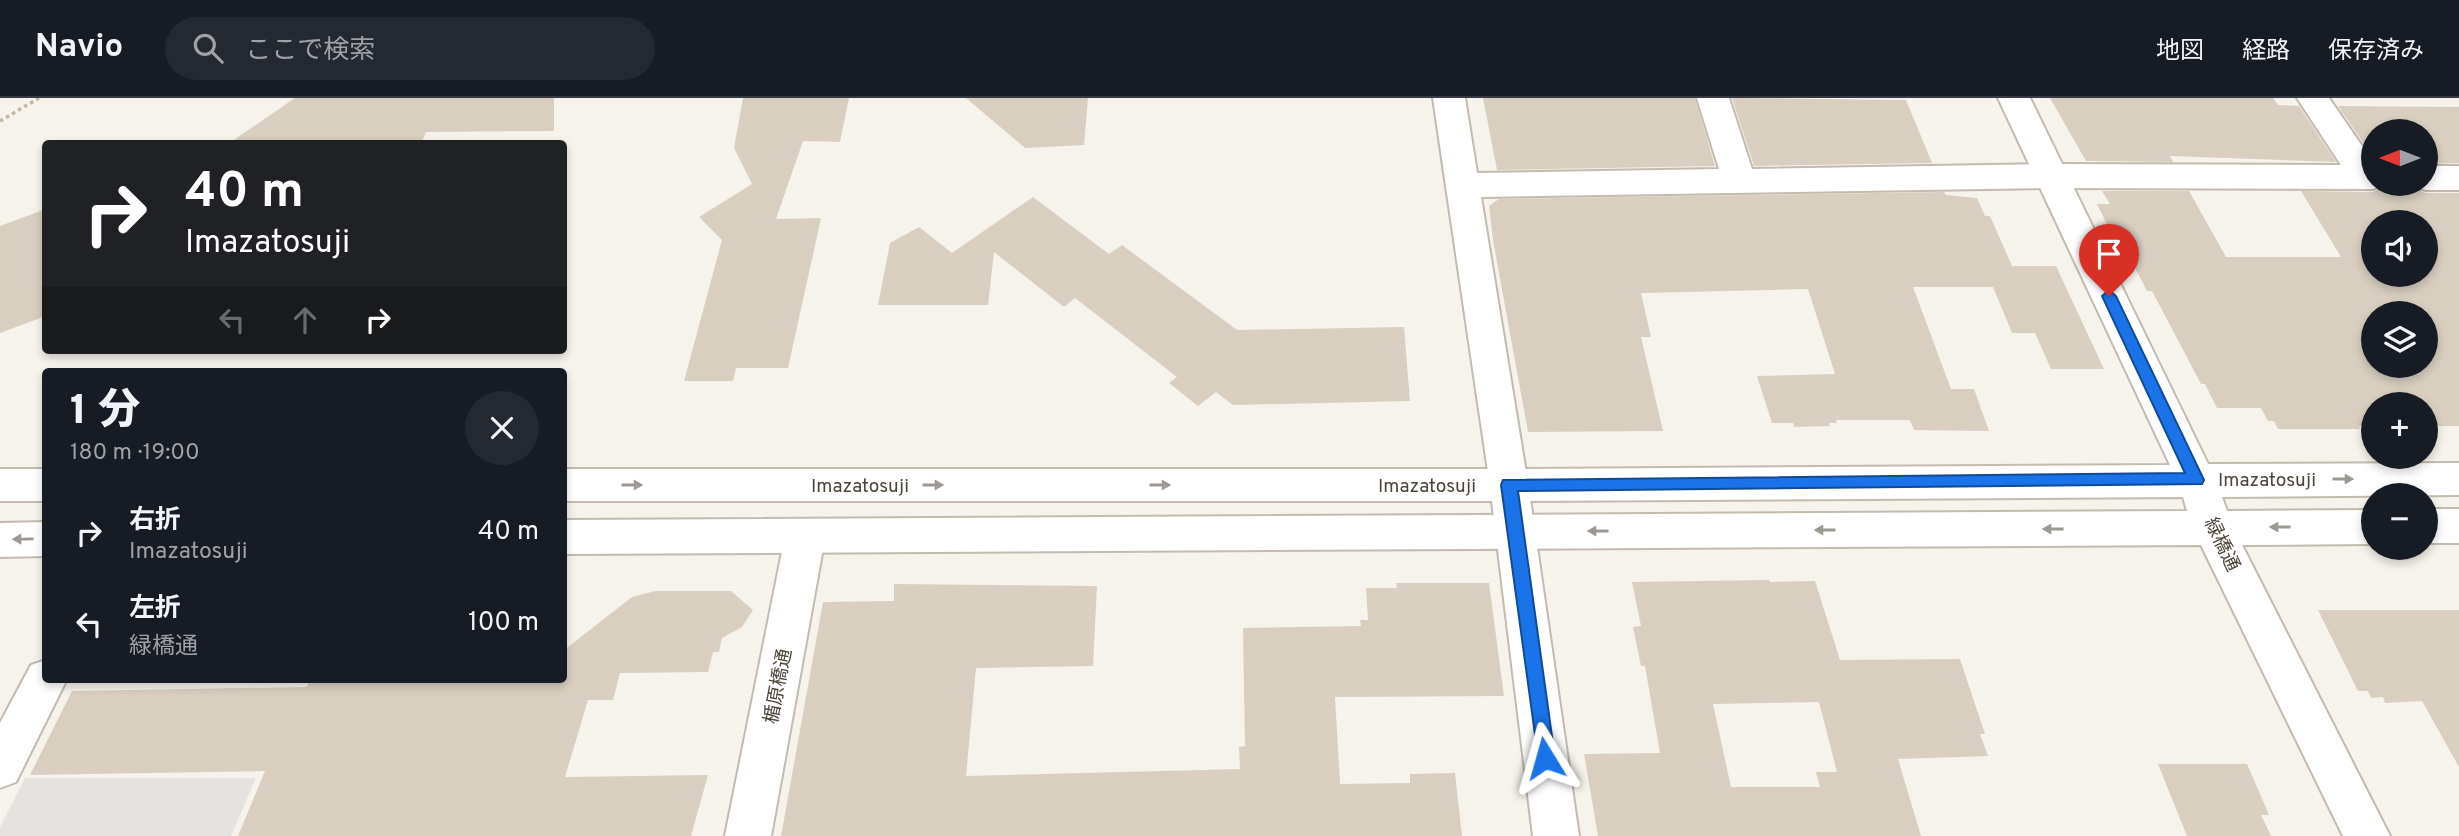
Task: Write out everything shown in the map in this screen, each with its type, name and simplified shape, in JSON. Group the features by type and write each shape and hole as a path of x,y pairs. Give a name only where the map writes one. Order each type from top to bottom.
{"street":[{"path":"1449,98 1509,485 1556,836"},
{"path":"1713,98 1739,181"},
{"name":"緑橋通","path":"2014,98 2196,480 2213,528 2367,836"},
{"path":"2313,98 2361,165"},
{"path":"1462,185 2052,176 2361,177"},
{"path":"2438,177 2459,178"},
{"name":"Imazatosuji","path":"567,485 1509,485 2459,479"},
{"path":"0,485 42,485"},
{"path":"2438,527 2459,526"},
{"path":"567,537 2361,527"},
{"name":"楯原橋通","path":"748,836 805,537"},
{"path":"0,540 42,539"},
{"path":"0,767 44,683"}],"path":[{"path":"0,121 39,98"}],"shaded area":[{"path":"25,778 256,778 231,836 0,836 0,827"}],"building":[{"path":"295,98 554,98 554,131 426,132 423,140 234,140"},
{"path":"743,98 849,98 840,142 803,141 776,219 821,218 788,368 736,368 733,381 684,381 722,240 699,217 752,184 734,148"},
{"path":"966,98 1088,98 1084,145 1025,148"},
{"path":"1483,98 1695,98 1715,166 1497,170"},
{"path":"1732,98 1906,100 1932,163 1754,166"},
{"path":"2050,98 2273,98 2278,105 2299,106 2336,162 2170,156 2173,162 2086,161"},
{"path":"2338,106 2459,107 2459,163 2438,164 2438,119 2361,119 2361,140"},
{"path":"2102,191 2189,191 2226,257 2341,257 2301,191 2361,192 2361,196 2438,196 2438,193 2459,193 2459,426 2438,426 2438,392 2361,392 2360,429 2278,429 2274,421 2268,421 2261,408 2217,408 2205,384 2201,384 2152,291 2147,291 2120,239 2114,239 2097,204 2110,204"},
{"path":"1944,192 1946,195 1977,198 1985,216 1990,216 2012,266 2056,266 2104,369 2051,369 2035,333 2012,333 1993,287 1913,287 1951,389 1974,389 1989,431 1914,430 1910,420 1836,420 1837,423 1829,423 1830,426 1794,427 1793,423 1772,423 1757,376 1835,374 1808,289 1641,293 1651,337 1641,337 1663,431 1528,432 1493,240 1489,206 1499,199"},
{"path":"1033,197 1109,254 1122,245 1237,330 1404,327 1410,401 1233,405 1216,392 1198,406 1169,383 1177,377 1075,298 1064,307 994,252 988,305 878,305 890,243 919,227 952,253"},
{"path":"42,210 42,317 0,333 0,226"},
{"path":"1815,581 1840,660 1960,659 1985,734 1980,734 1988,756 1898,759 1921,836 1598,836 1584,754 1660,753 1645,666 1641,666 1633,627 1641,626 1632,582","holes":["1819,702 1837,772 1816,772 1820,787 1731,787 1713,704"]},
{"path":"1396,583 1489,583 1504,696 1335,697 1340,784 1410,783 1410,774 1455,773 1462,836 781,836 823,602 894,601 894,584 1097,586 1093,666 976,668 966,776 1240,769 1239,747 1245,746 1243,628 1361,626 1360,620 1368,620 1366,588 1397,588"},
{"path":"655,591 731,591 753,610 742,627 722,638 719,652 713,652 708,672 620,673 613,700 588,700 565,777 708,775 691,836 238,836 265,771 30,775 72,691 307,687 308,683 567,683 567,648 632,597"},
{"path":"2318,610 2459,610 2459,767 2422,701 2385,703 2383,697 2371,698 2368,691 2358,691"},
{"path":"2158,764 2247,764 2269,815 2261,815 2271,836 2187,836"}],"route":[{"path":"1545,758 1509,485 2196,480 2109,296"}]}
